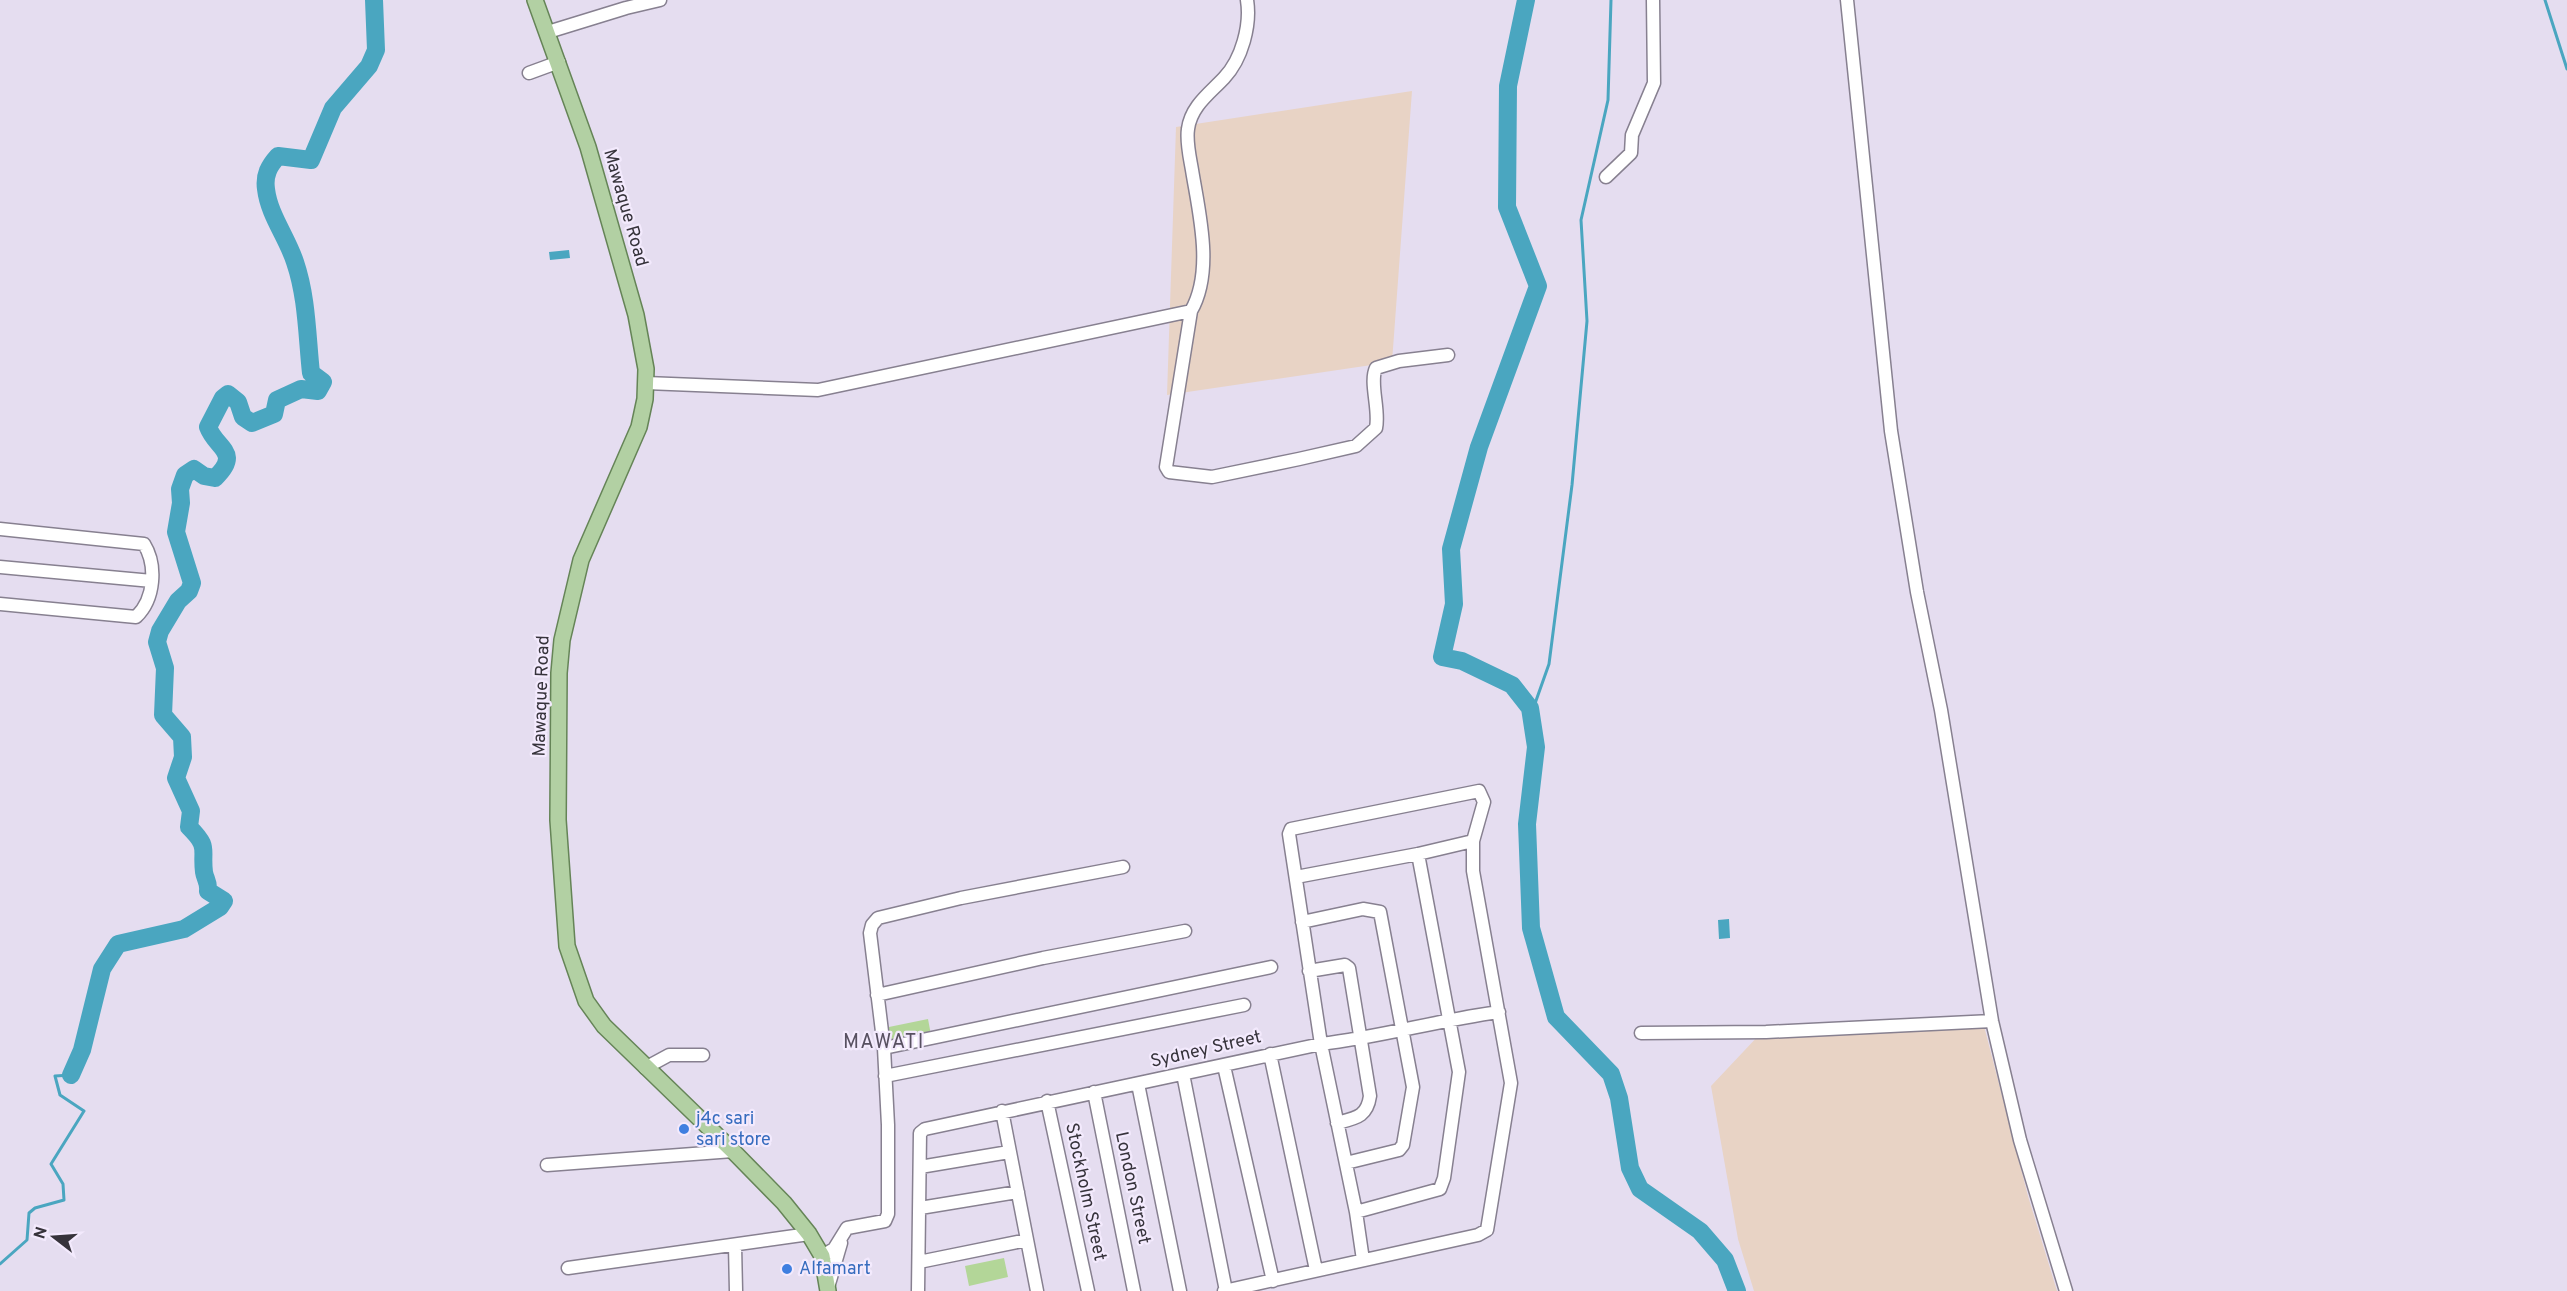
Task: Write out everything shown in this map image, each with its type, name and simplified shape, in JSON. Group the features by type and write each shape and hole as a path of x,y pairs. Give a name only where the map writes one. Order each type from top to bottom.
{"main road":[{"name":"Mawaque Road","path":"535,0 588,147 645,353 646,383 639,427 581,560 569,601 559,673 558,820 561,894 567,946 574,972 595,1015 645,1068 733,1150 784,1203 809,1234 822,1256 828,1289"}],"street":[{"path":"548,32 614,11 660,0"},
{"path":"1247,0 1249,10 1243,44 1224,78 1211,88 1198,105 1188,128 1200,224 1202,268 1199,294 1191,311 1166,467 1169,472 1177,474 1212,477 1356,446 1376,428 1378,407 1373,373 1376,368 1399,361 1448,355"},
{"path":"1606,177 1631,153 1632,135 1654,83 1653,0"},
{"path":"1847,0 1890,431 1917,592 1941,710 1992,1021 2020,1140 2066,1291"},
{"path":"529,73 559,62"},
{"path":"646,383 818,390 1191,311"},
{"path":"0,529 144,544 152,561 152,581 144,608 136,617 0,604"},
{"path":"0,567 152,581"},
{"path":"1183,1074 1225,1291 1478,1235 1487,1230 1511,1090 1473,871 1473,841 1484,802 1479,791 1291,829 1289,834 1321,1044 1356,1212 1363,1260"},
{"path":"1296,877 1473,841"},
{"path":"1356,1212 1440,1189 1444,1178 1459,1087 1450,1018 1418,854"},
{"path":"828,1289 847,1228 880,1224 885,1221 888,1214 884,1048 870,933 872,925 879,918 961,898 1123,867"},
{"path":"1302,922 1363,909 1380,912 1404,1028 1413,1087 1403,1145 1399,1150 1346,1162"},
{"path":"877,995 1043,958 1185,931"},
{"path":"1309,971 1347,966 1361,1039 1368,1105 1360,1117 1337,1123"},
{"path":"884,1048 1271,967"},
{"path":"885,1077 1244,1005"},
{"name":"Sydney Street","path":"920,1167 922,1131 1047,1101 1224,1066 1270,1054 1361,1039 1450,1018 1499,1012"},
{"path":"1641,1033 1766,1032 1992,1021"},
{"path":"645,1068 669,1055 703,1054"},
{"path":"1270,1054 1316,1270"},
{"path":"1224,1066 1273,1281"},
{"path":"1138,1084 1180,1291"},
{"name":"London Street","path":"1094,1092 1134,1291"},
{"name":"Stockholm Street","path":"1047,1101 1088,1291"},
{"path":"1002,1111 1038,1291"},
{"path":"547,1165 733,1150"},
{"path":"918,1291 920,1167 1009,1152"},
{"path":"920,1208 1018,1192"},
{"path":"568,1268 809,1234"},
{"path":"919,1262 1027,1240"},
{"path":"822,1256 842,1241"},
{"path":"735,1245 736,1291"}],"shaded area":[{"path":"1412,91 1392,362 1167,395 1176,127"},
{"path":"1984,1026 2028,1196 2057,1291 1754,1291 1738,1239 1711,1086 1760,1034"}],"green space":[{"path":"928,1019 931,1035 887,1044 884,1028"},
{"path":"1004,1258 1008,1277 969,1286 965,1266"}],"water":[{"path":"569,250 570,258 550,260 549,252"},
{"path":"1729,919 1730,938 1719,939 1718,920"}],"waterway":[{"path":"71,1075 82,1050 102,969 118,944 184,929 220,907 224,901 208,891 202,844 189,827 191,811 176,778 183,757 182,737 163,715 165,668 157,642 160,631 178,601 189,591 192,583 176,532 181,503 180,489 185,475 194,469 204,476 215,478 223,469 227,456 208,427 223,398 228,394 238,402 243,417 252,423 274,414 277,400 301,389 318,391 323,382 311,373 299,275 292,253 274,217 268,199 266,179 270,167 278,156 311,160 333,108 369,66 376,50 374,0"},
{"path":"1526,0 1508,86 1507,207 1538,286 1479,447 1451,549 1454,604 1442,657 1462,661 1512,685 1530,708 1536,747 1527,824 1531,928 1556,1017 1611,1074 1619,1098 1630,1168 1640,1189 1700,1231 1725,1260 1737,1291"},
{"path":"1532,712 1549,664 1572,485 1587,321 1581,220 1608,100 1611,0"},
{"path":"2545,0 2567,69"},
{"path":"0,1264 27,1240 29,1213 35,1208 64,1200 63,1184 51,1164 84,1111 60,1095 55,1076 71,1075"}],"place":[{"name":"j4c sari sari store","path":"684,1129"},
{"name":"Alfamart","path":"787,1269"}],"district":[{"name":"MAWATI","path":"884,1043"}]}
